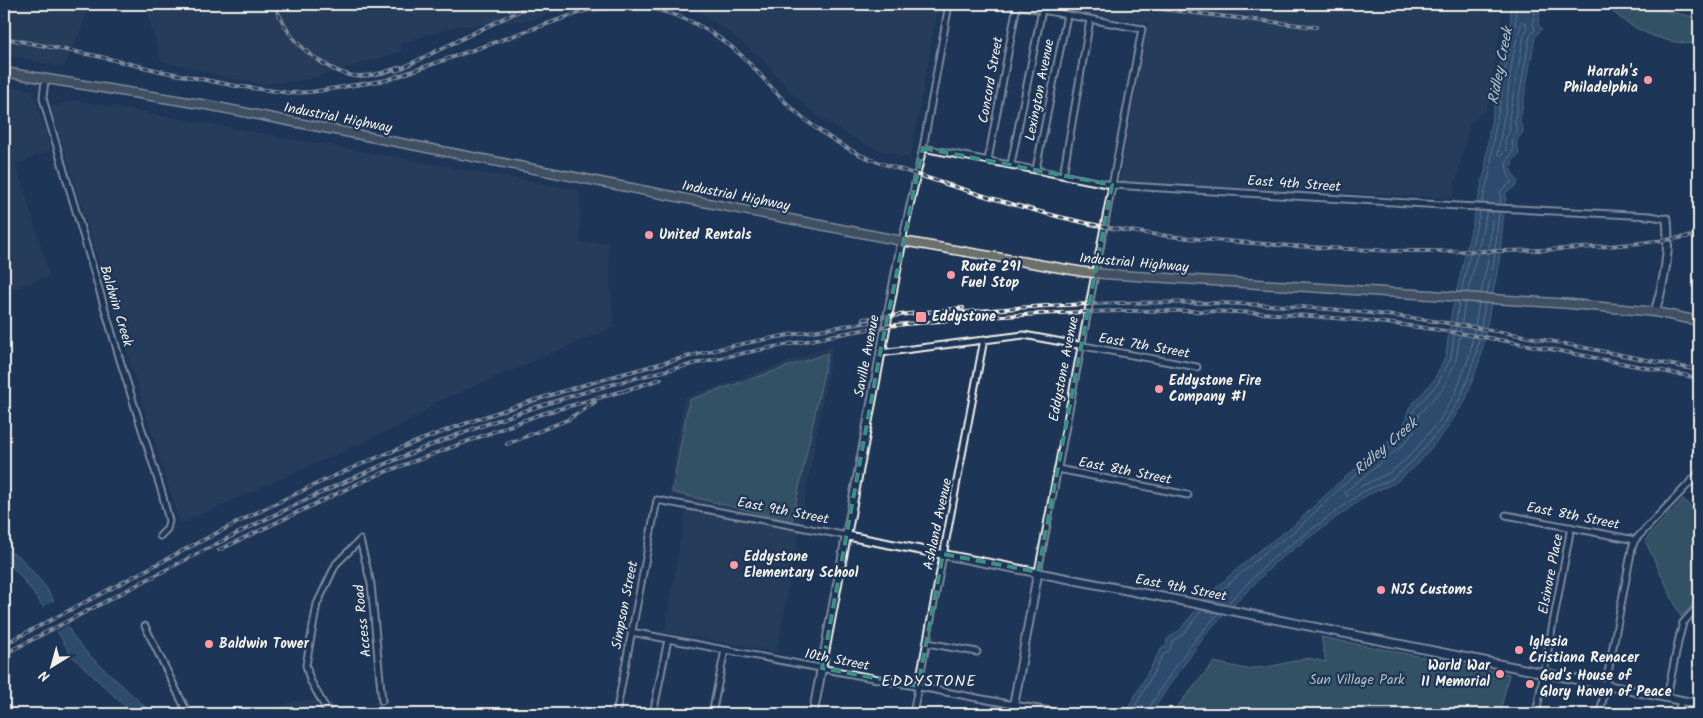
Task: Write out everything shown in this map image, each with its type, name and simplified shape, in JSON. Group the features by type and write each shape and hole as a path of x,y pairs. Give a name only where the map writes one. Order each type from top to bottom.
{"main road":[{"name":"Industrial Highway","path":"4,72 207,105 902,241 1084,272 1571,304 1655,312"},
{"path":"1655,312 1699,321"}],"street":[{"name":"Saville Avenue","path":"813,714 848,536 856,480 880,353 923,148 949,4"},
{"path":"1010,4 1090,20 1063,175"},
{"name":"Concord Street","path":"988,160 1017,5"},
{"path":"1011,164 1042,10"},
{"name":"Lexington Avenue","path":"1036,169 1067,15"},
{"name":"Eddystone Avenue","path":"1012,714 1142,29 1090,20"},
{"name":"Baldwin Creek","path":"46,80 43,98 47,113 120,360 162,493 169,521 168,530 160,536"},
{"name":"East 4th Street","path":"923,148 1112,185 1650,216 1668,219"},
{"path":"1655,312 1664,272 1669,233 1668,219"},
{"name":"East 7th Street","path":"880,353 1024,335 1197,367"},
{"name":"Ashland Avenue","path":"913,714 984,339"},
{"name":"East 8th Street","path":"1058,469 1188,495"},
{"path":"1600,714 1635,540 1699,473"},
{"name":"East 9th Street","path":"657,500 1038,572 1699,704"},
{"name":"Simpson Street","path":"616,714 657,500"},
{"name":"East 8th Street","path":"1506,515 1635,540"},
{"name":"Elsinore Place","path":"1536,714 1571,527"},
{"name":"Access Road","path":"329,714 310,680 306,665 317,604 336,564 360,540 371,584 382,701"},
{"path":"1667,698 1683,623 1699,605"},
{"path":"145,626 188,714"},
{"name":"10th Street","path":"631,632 1014,706 1068,714"},
{"path":"653,714 668,639"},
{"path":"927,643 977,652"},
{"path":"712,714 725,650"},
{"path":"1678,714 1681,700"}],"highlighted area":[{"path":"923,148 1112,185 1038,572 943,554 918,686 822,668 880,353"}],"shaded area":[{"path":"4,4 92,4 64,67 4,55"},
{"path":"144,4 586,4 563,9 534,20 457,26 401,43 401,52 316,77 298,81 263,84 224,77 161,61"},
{"path":"677,4 939,4 910,159 865,145 818,117 789,90 760,57 697,10"},
{"path":"1044,4 1501,4 1503,8 1490,95 1485,112 1470,123 1452,198 1119,182 1148,24"},
{"path":"4,85 32,90 52,150 16,164 50,276 4,292"},
{"path":"75,100 580,190 580,243 608,242 614,327 437,402 417,417 393,429 180,524 51,107"},
{"name":"Eddystone Elementary School","path":"833,346 777,652 665,632 687,499 669,495 684,398"},
{"path":"293,701 331,701 337,714 266,714"}],"green space":[{"path":"1605,4 1646,4 1658,9 1699,18 1699,44 1673,41 1648,34 1625,21"},
{"path":"828,353 792,521 672,492 689,400"},
{"path":"1683,499 1699,513 1699,597 1681,617 1645,540"},
{"name":"Sun Village Park","path":"1321,637 1509,674 1500,713 1478,709 1477,714 1171,714 1214,662 1246,669 1272,666 1308,658 1326,662"}],"water":[{"name":"Ridley Creek","path":"1510,4 1541,4 1538,24 1542,29 1535,37 1520,120 1523,132 1516,141 1519,155 1513,159 1511,171 1518,182 1516,186 1506,192 1499,262 1481,356 1466,399 1448,427 1418,464 1395,483 1367,495 1276,562 1209,630 1151,714 1125,714 1162,647 1166,647 1167,639 1180,630 1207,596 1235,571 1292,527 1336,485 1397,435 1403,428 1409,408 1434,380 1446,355 1451,315 1485,171 1489,133 1501,61 1511,19"},
{"path":"4,549 19,556 46,587 73,636 89,655 153,714 133,714 71,655 42,605 19,574 4,559"}],"pier":[{"path":"56,600 69,625 55,632 41,608"}],"railway":[{"path":"274,4 293,38 313,57 338,71 355,76 367,76 401,67"},
{"path":"396,71 533,4"},
{"path":"1113,4 1165,9"},
{"path":"1200,9 1228,4"},
{"path":"4,38 236,86 290,93 311,92 387,80 584,11 636,6 670,13 696,24 720,38 742,56 782,99 804,119 860,155 994,199 1090,224 1196,239 1404,251 1564,249 1631,244 1699,235"},
{"path":"1160,9 1316,27"},
{"path":"955,313 1065,305 1175,302 1230,303 1340,310 1471,327 1699,370"},
{"path":"863,319 963,308"},
{"path":"4,654 295,505 415,452 476,428 556,401 637,378 719,358 870,329 904,324 1072,312 1215,311 1263,313 1358,320 1444,331 1529,345 1699,378"},
{"path":"4,644 281,501 418,441 502,411 632,371 757,341 871,322"},
{"path":"623,391 661,379"},
{"path":"219,550 385,472 541,414 630,389"},
{"path":"507,444 567,420 595,402"}],"place":[{"name":"Harrah's Philadelphia","path":"1648,80"},
{"name":"United Rentals","path":"649,235"},
{"name":"Route 291 Fuel Stop","path":"951,275"},
{"name":"Eddystone","path":"921,317"},
{"name":"Eddystone Fire Company #1","path":"1159,389"},
{"name":"Eddystone Elementary School","path":"734,565"},
{"name":"NJS Customs","path":"1381,590"},
{"name":"Baldwin Tower","path":"209,644"},
{"name":"Iglesia Cristiana Renacer","path":"1519,650"},
{"name":"World War II Memorial","path":"1500,674"},
{"name":"God's House of Glory Haven of Peace","path":"1530,684"}],"district":[{"name":"EDDYSTONE","path":"929,681"}]}
